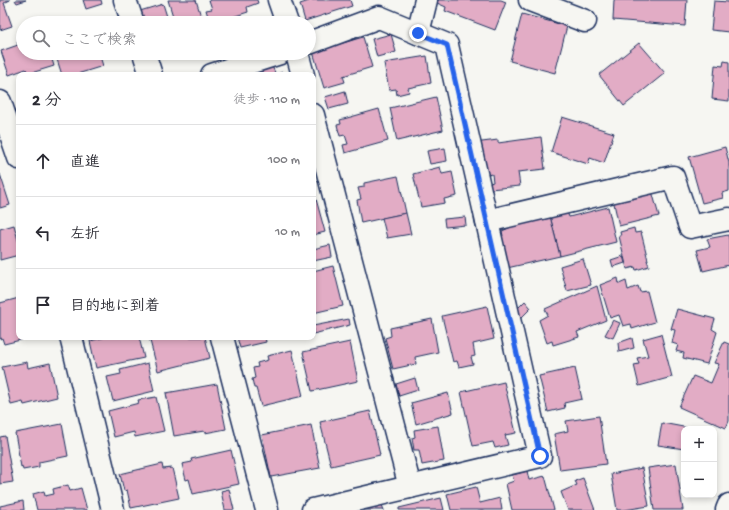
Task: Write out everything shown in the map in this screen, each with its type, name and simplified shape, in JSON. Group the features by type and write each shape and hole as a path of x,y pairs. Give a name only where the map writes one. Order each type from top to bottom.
{"street":[{"path":"125,0 131,16"},
{"path":"279,0 285,16"},
{"path":"418,33 426,0"},
{"path":"530,0 585,21"},
{"path":"313,510 540,456 447,45 379,17 316,40"},
{"path":"146,60 150,72"},
{"path":"221,72 258,60"},
{"path":"299,60 301,72"},
{"path":"0,102 13,145"},
{"path":"316,127 410,487"},
{"path":"487,221 673,177 690,226 729,219"},
{"path":"72,340 113,510"},
{"path":"223,340 267,510"},
{"path":"727,510 729,505"}],"building":[{"path":"0,0 10,0 4,3 12,26 0,30"},
{"path":"15,0 26,0 17,3"},
{"path":"83,0 101,0 102,4 86,9"},
{"path":"168,0 196,0 201,16 173,16"},
{"path":"209,0 257,0 258,3 247,7 248,12 236,16 208,16 206,10 212,9"},
{"path":"350,0 352,6 316,17 316,16 304,16 300,4 309,1"},
{"path":"438,0 501,0 506,2 495,30 445,11 446,7 437,3"},
{"path":"614,0 687,0 685,26 613,20"},
{"path":"714,1 729,2 729,32 711,30"},
{"path":"163,4 167,16 142,16 140,11"},
{"path":"522,14 567,26 555,73 510,61"},
{"path":"391,34 396,52 377,57 372,39"},
{"path":"363,37 372,67 343,76 345,82 324,88 315,60 316,51"},
{"path":"639,43 665,73 624,106 599,75"},
{"path":"16,46 16,60 52,60 54,66 34,72 27,72 26,69 9,75 1,51"},
{"path":"427,56 431,83 408,88 409,92 397,95 396,89 389,90 384,63"},
{"path":"57,60 101,60 103,66 84,72 61,72"},
{"path":"724,61 729,62 729,101 712,99 715,65 723,66"},
{"path":"272,66 275,72 254,72"},
{"path":"345,91 348,104 329,109 325,97"},
{"path":"436,97 443,130 397,141 390,108"},
{"path":"379,109 388,141 345,153 343,145 348,144 345,135 340,136 337,125 341,124 340,120"},
{"path":"562,117 614,133 604,163 590,158 588,164 551,152"},
{"path":"541,137 545,169 518,172 520,186 490,189 490,183 493,182 492,174 481,176 474,143 498,140 498,143"},
{"path":"725,147 729,163 729,191 722,193 723,198 702,203 689,157"},
{"path":"445,148 447,161 430,164 427,151"},
{"path":"440,167 442,174 452,172 457,196 444,199 445,203 421,207 413,174"},
{"path":"0,174 10,205 0,208"},
{"path":"398,176 406,213 361,223 357,200 361,199 358,188 364,187 364,183"},
{"path":"652,191 659,216 619,226 613,199"},
{"path":"316,199 325,232 316,234"},
{"path":"608,207 616,242 560,256 550,216 567,212 569,217"},
{"path":"406,213 411,234 387,238 382,218"},
{"path":"550,216 560,256 507,268 500,237 503,236 502,231 509,228 508,224"},
{"path":"465,217 466,225 445,227 444,219"},
{"path":"14,225 16,233 16,256 0,260 0,229"},
{"path":"634,228 635,233 641,232 649,266 636,270 635,267 627,269 619,236 621,236 620,232"},
{"path":"728,235 729,265 703,271 697,250 710,247 707,239"},
{"path":"330,245 332,257 316,260 316,248"},
{"path":"623,256 625,263 613,267 611,260"},
{"path":"583,259 591,285 567,291 560,266"},
{"path":"333,266 343,306 316,312 316,270"},
{"path":"618,278 619,284 626,281 628,290 638,286 640,292 647,291 655,322 632,329 631,324 623,326 619,315 610,318 600,285"},
{"path":"597,286 606,320 577,332 579,337 553,345 552,341 547,343 539,320 548,315 545,309"},
{"path":"16,299 16,340 21,340 4,344 2,338 0,339 0,303"},
{"path":"525,301 531,308 517,322 515,311"},
{"path":"487,306 494,339 473,344 475,356 471,357 473,364 459,367 457,361 453,362 442,316"},
{"path":"677,309 715,319 712,329 717,332 707,364 683,358 684,353 676,351 678,345 672,343 675,330 671,329"},
{"path":"349,319 350,325 316,333 316,325"},
{"path":"432,319 438,352 415,357 416,364 393,369 385,338 391,336 390,328"},
{"path":"613,320 620,323 613,338 605,335"},
{"path":"661,334 672,377 639,386 634,365 639,364 637,358 648,356 643,339"},
{"path":"632,338 634,348 619,352 618,343"},
{"path":"140,340 144,358 96,368 90,341"},
{"path":"150,340 206,340 210,358 158,371"},
{"path":"238,340 266,340 266,342 240,348"},
{"path":"350,342 358,381 312,391 303,352"},
{"path":"724,342 729,344 729,421 726,428 679,407 693,376 711,383 719,364 714,363"},
{"path":"292,350 303,396 261,406 252,379 255,378 253,368 258,367 257,363 268,360 267,356"},
{"path":"27,362 28,368 50,363 57,397 24,405 23,402 11,405 2,367"},
{"path":"148,363 154,391 113,401 107,377 121,374 120,370"},
{"path":"575,368 582,399 564,403 565,408 548,412 539,376"},
{"path":"415,378 418,390 399,396 396,384"},
{"path":"504,382 516,433 505,435 508,445 495,448 493,442 473,446 461,392"},
{"path":"217,384 226,429 174,436 166,393"},
{"path":"448,393 453,413 416,424 411,403"},
{"path":"156,397 164,431 135,437 134,432 114,437 108,411 139,403 138,400"},
{"path":"370,411 380,455 331,466 320,422"},
{"path":"599,416 606,464 560,470 554,434 568,431 566,421"},
{"path":"662,423 681,427 681,449 658,445"},
{"path":"62,424 68,456 39,462 39,467 23,470 22,466 21,467 15,433"},
{"path":"311,425 320,468 271,477 262,435"},
{"path":"438,426 444,461 422,465 419,450 414,450 412,438 415,437 414,430"},
{"path":"5,436 13,482 0,484 0,437"},
{"path":"231,450 239,484 193,494 189,479 186,480 182,464 192,462 191,459"},
{"path":"162,464 163,469 172,468 179,498 131,508 127,490 124,491 120,474"},
{"path":"676,464 683,510 654,510 648,468"},
{"path":"642,468 649,506 617,510 611,474"},
{"path":"527,471 529,480 545,476 554,510 512,510 506,484 514,481 512,475"},
{"path":"583,478 595,510 568,510 561,492 577,485 575,481"},
{"path":"68,485 70,491 81,488 87,510 37,510 33,494 44,491 45,496 54,494 53,489"},
{"path":"476,487 480,503 500,498 502,510 451,510 447,494"},
{"path":"229,489 234,510 225,510 221,491"},
{"path":"441,498 444,510 399,510 399,508"},
{"path":"23,501 24,510 0,510 0,506"},
{"path":"382,505 384,510 362,510"}],"route":[{"path":"418,33 447,45 540,456"}]}
